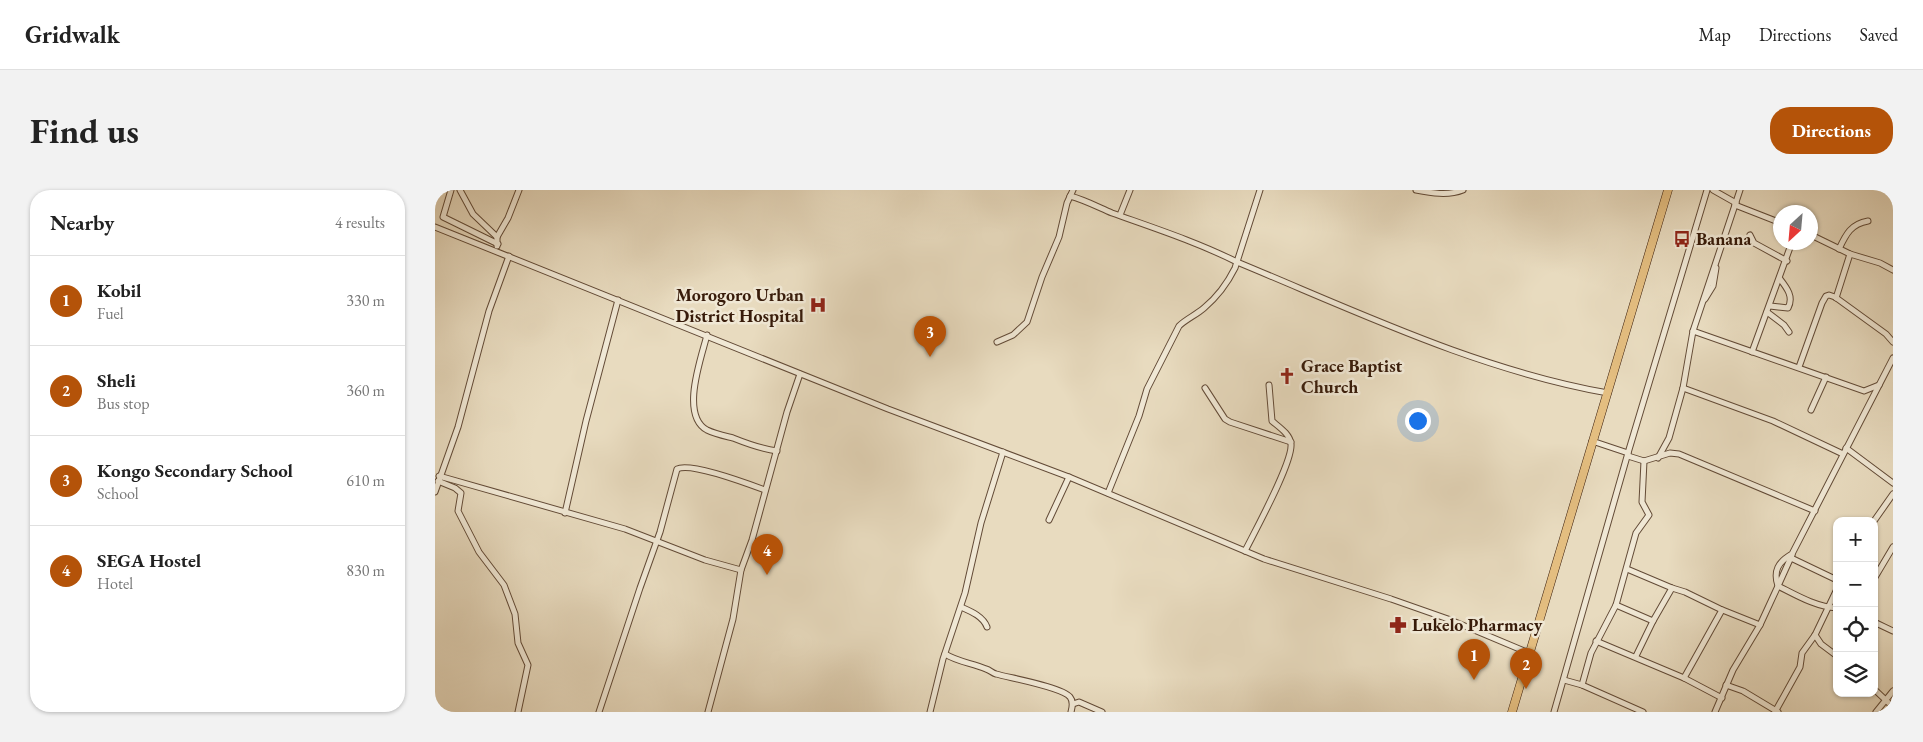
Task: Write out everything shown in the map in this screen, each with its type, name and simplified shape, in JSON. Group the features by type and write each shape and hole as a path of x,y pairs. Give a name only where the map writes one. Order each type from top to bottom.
{"highway":[{"path":"1512,712 1668,190"}],"street":[{"path":"451,190 443,217 498,244"},
{"path":"460,190 473,214 497,237"},
{"path":"497,251 497,237 519,190"},
{"path":"997,342 1013,335 1027,322 1042,277 1059,236 1073,190"},
{"path":"1120,215 1130,190"},
{"path":"1107,492 1147,389 1179,326 1203,310 1229,278 1237,262 1260,190"},
{"path":"1416,190 1454,193 1463,190"},
{"path":"1554,712 1707,190"},
{"path":"1713,190 1735,204 1773,220"},
{"path":"1658,458 1669,438 1683,388 1693,331 1740,190"},
{"path":"1070,196 1209,248 1237,262 1457,353 1565,385 1608,393"},
{"path":"1839,248 1854,225 1868,221"},
{"path":"435,227 800,374 1107,492 1264,559 1447,619 1529,653"},
{"path":"1750,235 1754,242 1787,261"},
{"path":"1818,239 1850,254 1881,263 1893,270"},
{"path":"1753,352 1790,250"},
{"path":"1837,298 1850,254"},
{"path":"437,484 458,427 489,311 509,256"},
{"path":"1769,306 1788,308 1790,306 1791,296 1780,279"},
{"path":"1799,367 1822,303 1826,296 1829,295 1837,298 1886,334 1893,342"},
{"path":"565,513 586,421 619,300"},
{"path":"1767,312 1784,325 1789,332"},
{"path":"1693,331 1864,391 1869,395 1872,402"},
{"path":"707,335 695,383 693,401 694,413 699,424 707,430 757,448 777,451"},
{"path":"1715,712 1726,685 1760,624 1792,556 1893,358"},
{"path":"708,712 733,619 741,570 752,540 787,412 800,374"},
{"path":"1811,410 1826,377"},
{"path":"1245,551 1287,463 1291,442 1288,435 1272,421 1269,384"},
{"path":"1864,391 1874,389 1880,385"},
{"path":"1205,388 1225,418 1230,422 1291,442"},
{"path":"1683,388 1773,421 1845,451 1893,482"},
{"path":"1592,441 1644,461 1670,453 1679,454 1815,511"},
{"path":"930,712 945,654 961,606 981,523 1003,452"},
{"path":"1582,685 1596,641 1616,605 1636,533 1649,515 1642,502 1644,461"},
{"path":"599,712 667,511 674,474 677,469 681,467 723,476 765,490"},
{"path":"1049,520 1069,477"},
{"path":"437,484 565,513 625,529 705,560 741,570"},
{"path":"437,484 455,488 461,493 458,511 479,552 505,585 515,614 518,643 528,665 518,712"},
{"path":"1877,517 1893,494"},
{"path":"1878,572 1893,547"},
{"path":"1792,556 1833,578"},
{"path":"1792,556 1777,567 1775,576 1778,586 1833,608"},
{"path":"1887,556 1893,560"},
{"path":"1627,569 1685,592 1721,610 1760,624"},
{"path":"1636,656 1672,588"},
{"path":"1726,685 1743,691 1777,712 1800,667 1802,653 1815,635 1833,598"},
{"path":"1616,605 1653,621"},
{"path":"961,606 977,615 986,623 987,627"},
{"path":"1684,678 1721,610"},
{"path":"1878,624 1893,631"},
{"path":"1815,635 1821,644 1833,653"},
{"path":"1596,641 1636,656 1722,698"},
{"path":"945,654 986,668 994,674 1025,680 1064,692 1071,698 1073,704 1071,712"},
{"path":"1564,680 1582,685 1643,712"},
{"path":"1876,712 1893,691"},
{"path":"1878,692 1893,707"},
{"path":"1073,704 1079,702 1102,712"}],"place":[{"name":"Banana","path":"1682,239"},
{"name":"Morogoro Urban District Hospital","path":"818,305"},
{"name":"Kongo Secondary School","path":"930,357"},
{"name":"Grace Baptist Church","path":"1287,376"},
{"name":"SEGA Hostel","path":"767,575"},
{"name":"Lukelo Pharmacy","path":"1398,625"},
{"name":"Kobil","path":"1474,680"},
{"name":"Sheli","path":"1526,689"}]}
